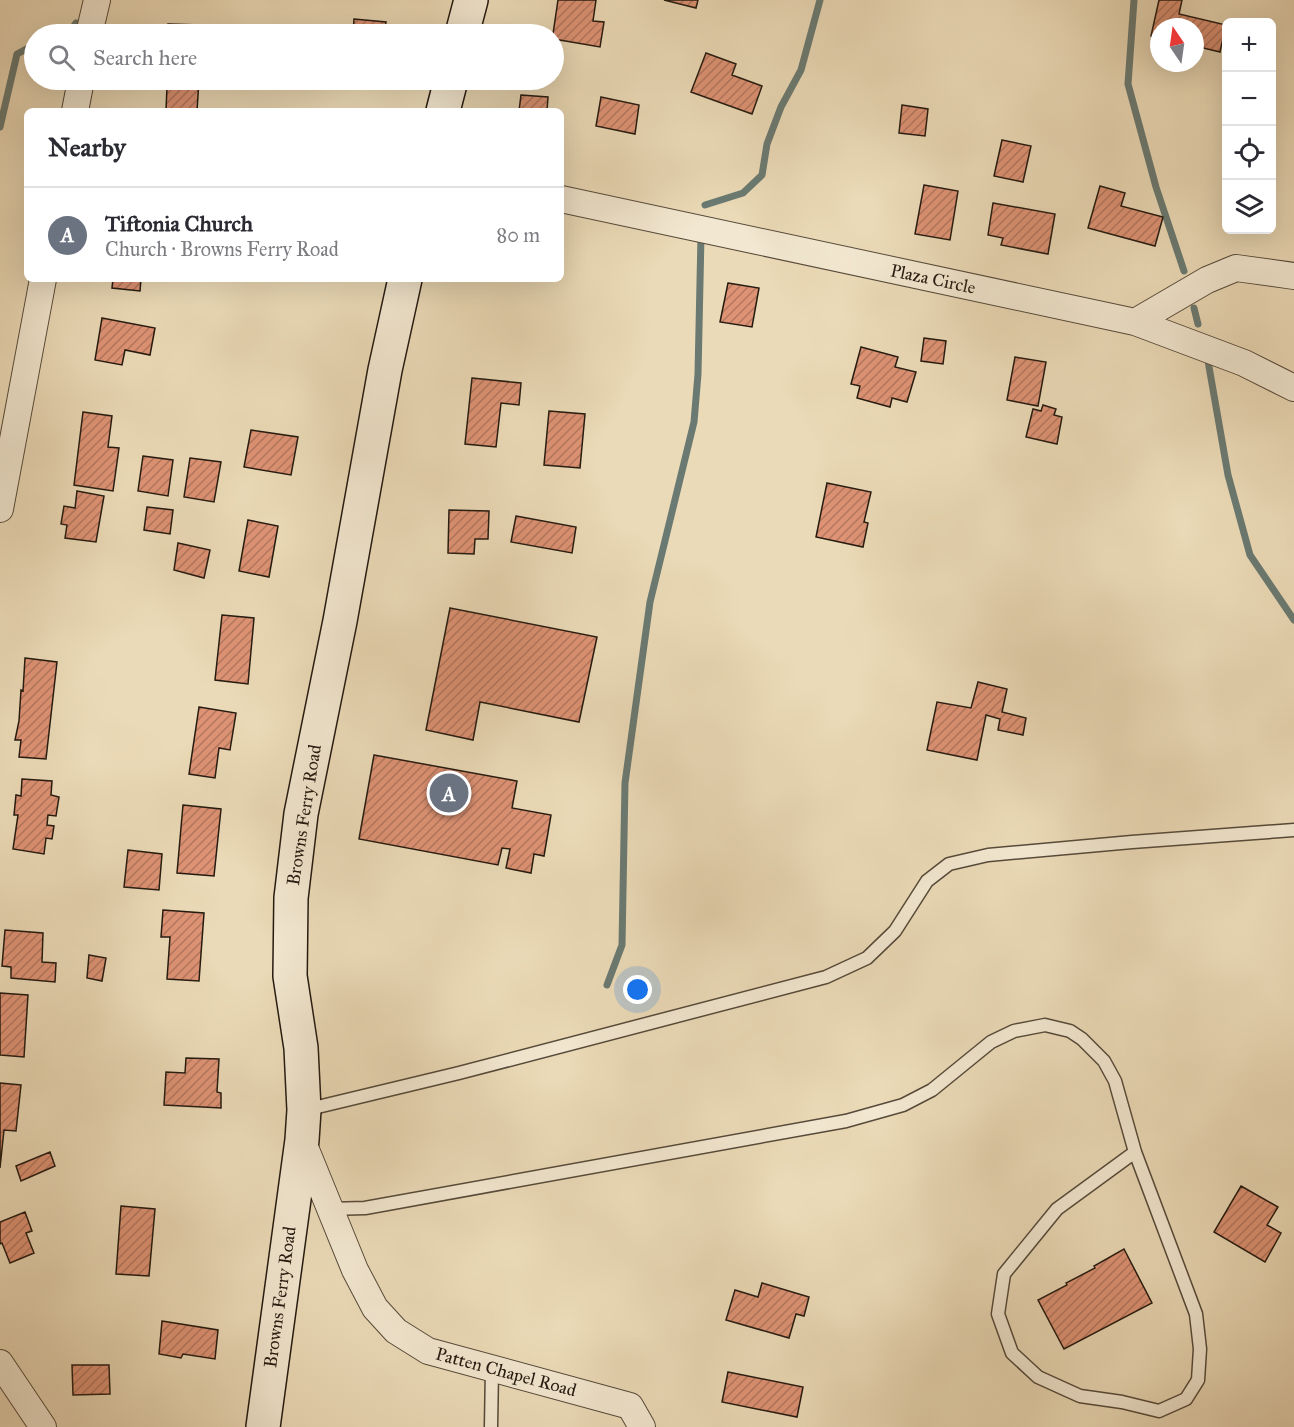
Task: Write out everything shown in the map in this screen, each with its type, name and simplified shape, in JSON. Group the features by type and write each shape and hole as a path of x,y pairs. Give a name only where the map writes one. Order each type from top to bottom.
{"street":[{"path":"92,24 97,0"},
{"path":"465,24 471,0"},
{"path":"76,108 79,90"},
{"path":"444,108 448,90"},
{"name":"Plaza Circle","path":"564,200 1135,322 1244,363 1294,388"},
{"path":"1135,322 1207,280 1236,268 1294,276"},
{"path":"0,509 42,282"},
{"name":"Browns Ferry Road","path":"263,1427 303,1125 301,1048 290,975 291,898 301,814 340,621 383,382 404,282"},
{"name":"Patten Chapel Road","path":"303,1125 329,1209 355,1270 375,1308 396,1331 428,1352 630,1406 642,1427"},
{"path":"0,1363 44,1427"}],"lane":[{"path":"303,1125 459,1073 826,977 867,958 895,931 927,881 949,864 988,855 1294,830"},
{"path":"329,1209 365,1208 846,1121 903,1106 932,1090 991,1042 1014,1031 1045,1025 1071,1031 1104,1060 1114,1081 1135,1152 1196,1314 1200,1349 1198,1380 1186,1399 1159,1412 1122,1402 1080,1396 1038,1377 1012,1353 998,1314 1004,1274 1057,1209 1135,1152"},
{"path":"491,1427 492,1369"}],"building":[{"path":"558,0 596,0 593,21 604,22 600,47 564,41 564,24 554,24"},
{"path":"664,0 698,0 696,8"},
{"path":"1159,0 1182,0 1179,14 1196,18 1155,18"},
{"path":"354,19 386,22 386,24 354,24"},
{"path":"1204,20 1222,24 1220,52 1204,48"},
{"path":"706,53 736,64 732,75 762,86 752,114 691,92"},
{"path":"167,90 198,90 197,108 166,108"},
{"path":"521,95 548,97 547,108 519,108"},
{"path":"601,97 639,105 635,134 596,126"},
{"path":"902,105 928,109 925,136 899,133"},
{"path":"1002,140 1031,146 1023,182 994,176"},
{"path":"924,185 958,191 950,240 915,234"},
{"path":"1100,186 1125,193 1121,206 1163,217 1155,246 1088,228"},
{"path":"993,203 1055,214 1048,254 1001,245 1003,238 988,235"},
{"path":"113,282 141,282 140,291 112,288"},
{"path":"728,283 759,288 752,327 720,322"},
{"path":"102,318 155,328 150,355 125,350 122,365 95,360"},
{"path":"924,338 946,341 943,364 921,361"},
{"path":"861,347 898,357 895,367 916,372 907,402 892,398 890,407 857,398 860,386 851,384"},
{"path":"1015,357 1046,362 1038,406 1007,400"},
{"path":"472,378 521,383 519,405 501,403 496,447 465,444"},
{"path":"1043,405 1056,409 1054,415 1062,417 1057,444 1026,437 1033,409 1041,411"},
{"path":"549,411 585,414 580,468 544,465"},
{"path":"83,412 112,416 108,447 119,448 113,491 74,485"},
{"path":"251,430 298,437 291,475 244,467"},
{"path":"143,456 173,460 168,496 138,491"},
{"path":"190,458 221,462 214,502 184,497"},
{"path":"827,483 871,492 864,522 868,523 863,547 816,537"},
{"path":"77,491 104,496 96,542 65,538 67,525 61,524 64,506 75,508"},
{"path":"147,507 173,510 170,534 144,530"},
{"path":"449,510 489,511 488,539 475,539 474,554 448,553"},
{"path":"516,516 576,527 572,553 511,542"},
{"path":"248,520 278,526 269,577 239,571"},
{"path":"178,543 210,550 204,578 174,570"},
{"path":"450,608 597,637 579,722 480,702 473,740 426,730"},
{"path":"222,615 254,618 248,684 215,680"},
{"path":"25,658 57,662 46,759 19,757 21,740 15,740 21,690 23,691"},
{"path":"978,682 1007,689 1002,712 1026,718 1023,735 998,730 1000,719 986,715 977,760 927,750 937,702 971,708"},
{"path":"199,707 236,713 230,750 219,748 215,778 189,774"},
{"path":"374,755 517,781 512,808 551,815 544,856 534,854 531,873 506,868 510,849 502,848 498,865 359,839"},
{"path":"22,779 52,781 51,795 59,797 56,816 48,815 47,825 54,826 52,839 46,838 44,854 13,849 18,815 14,815 16,795 21,796"},
{"path":"183,805 221,809 214,876 177,873"},
{"path":"128,850 162,854 159,890 124,887"},
{"path":"163,910 204,913 199,981 167,979 170,937 161,937"},
{"path":"5,930 43,933 42,962 56,963 55,982 11,978 11,967 2,966"},
{"path":"89,955 106,958 102,981 87,978"},
{"path":"0,993 28,995 24,1057 0,1055"},
{"path":"186,1058 219,1059 217,1092 221,1093 221,1108 164,1105 166,1072 185,1073"},
{"path":"0,1083 21,1085 16,1131 4,1130 0,1168"},
{"path":"50,1152 55,1166 21,1181 16,1166"},
{"path":"1241,1186 1278,1207 1267,1225 1281,1233 1265,1262 1214,1232"},
{"path":"121,1206 155,1209 149,1276 116,1274"},
{"path":"25,1212 32,1231 26,1233 34,1253 10,1263 2,1243 0,1244 0,1222"},
{"path":"1124,1249 1152,1303 1064,1349 1038,1300 1067,1285 1066,1283"},
{"path":"762,1283 809,1297 804,1316 796,1314 789,1338 726,1320 735,1290 758,1297"},
{"path":"162,1321 218,1330 215,1359 183,1354 181,1358 159,1354"},
{"path":"72,1365 109,1365 110,1394 73,1395"},
{"path":"728,1372 803,1387 797,1417 722,1402"}],"waterway":[{"path":"705,205 743,193 762,175 767,144 781,107 801,70 820,0"},
{"path":"1134,0 1128,84 1156,187 1184,271"},
{"path":"0,127 17,54 24,50"},
{"path":"607,985 622,945 625,783 650,602 694,422 698,374 701,236"},
{"path":"1194,308 1198,324"},
{"path":"1208,361 1228,475 1250,555 1294,620"}],"place":[{"name":"Tiftonia Church","path":"449,793"}]}
